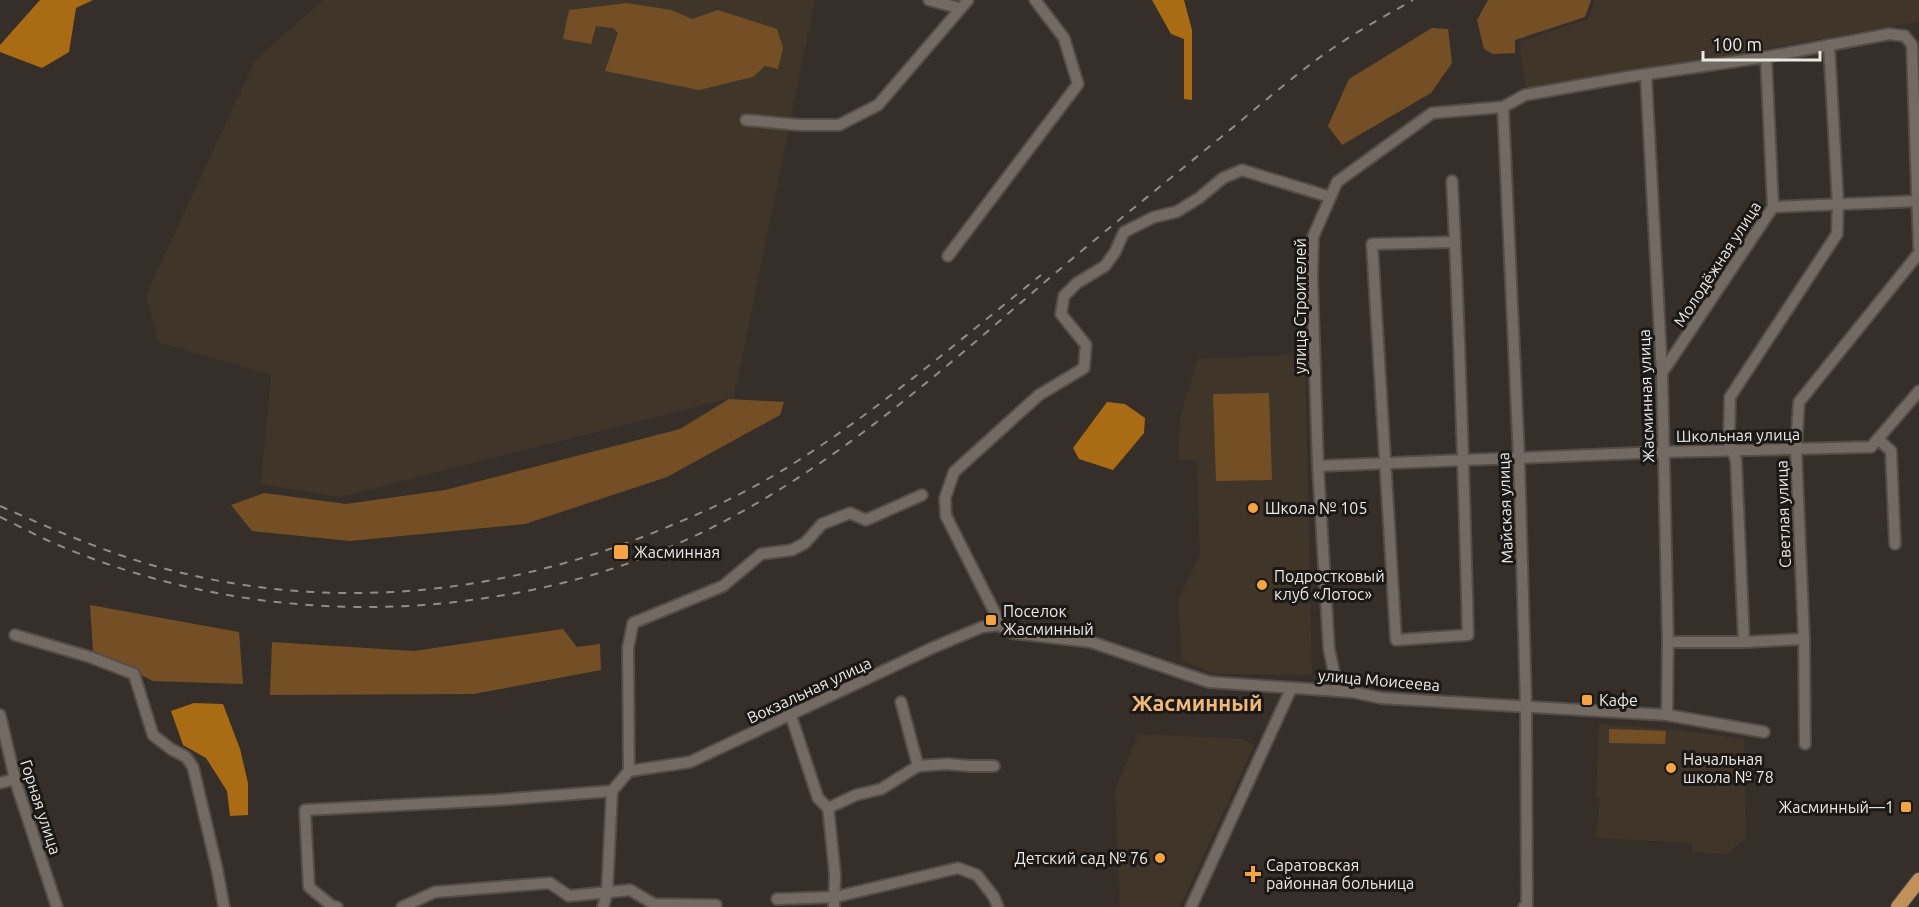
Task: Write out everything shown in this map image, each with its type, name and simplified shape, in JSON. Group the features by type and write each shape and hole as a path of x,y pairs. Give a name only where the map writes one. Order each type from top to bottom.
{"main road":[{"path":"1898,907 1919,880"}],"street":[{"path":"929,0 959,9"},
{"path":"746,120 839,126 878,105 968,0"},
{"path":"948,256 1078,84 1064,38 1035,0"},
{"name":"улица Строителей","path":"1338,691 1329,649 1318,466 1312,237 1337,182 1432,113 1503,107 1525,95 1627,77 1766,57 1889,34 1905,36 1912,45 1919,201"},
{"path":"1744,642 1736,460 1729,442 1730,397 1837,234 1838,204 1829,45"},
{"name":"Молодёжная улица","path":"1662,374 1773,207 1766,57"},
{"name":"Жасминная улица","path":"1646,76 1662,374 1668,642 1666,715"},
{"name":"Майская улица","path":"1503,107 1519,458 1526,705 1527,905 1524,907"},
{"path":"999,625 946,516 945,498 954,472 1039,395 1084,368 1086,345 1061,314 1064,296 1077,283 1105,266 1115,252 1124,232 1154,216 1176,212 1223,178 1242,170 1330,197"},
{"path":"1452,181 1455,242 1463,460 1468,635 1396,640 1372,244 1455,242"},
{"path":"1773,207 1919,201 1919,247"},
{"name":"Светлая улица","path":"1804,744 1804,639 1796,450 1799,402 1919,253"},
{"path":"1895,544 1891,451 1874,443 1919,392"},
{"name":"Школьная улица","path":"1318,466 1664,452 1796,450 1874,443"},
{"path":"603,907 607,893 612,791 629,771 628,648 633,623 723,586 761,554 792,550 805,543 822,524 850,513 866,520 922,495"},
{"name":"улица Моисеева","path":"999,625 1012,633 1091,642 1209,682 1338,691 1381,698 1666,715 1764,732"},
{"name":"Вокзальная улица","path":"629,771 690,762 792,716 932,648 982,627 999,625"},
{"path":"15,635 90,657 134,674 153,735 186,757 193,767 224,907"},
{"path":"1668,642 1804,639"},
{"path":"1191,907 1291,689"},
{"path":"901,702 918,766"},
{"name":"Горная улица","path":"0,715 15,779 57,907"},
{"path":"792,716 818,798 828,808 834,902"},
{"path":"828,808 856,795 881,789 918,766 947,764 994,766"},
{"path":"0,783 15,779"},
{"path":"333,907 309,887 305,810 497,800 612,791"},
{"path":"777,899 834,902 958,868 976,875 994,897 998,907"},
{"path":"402,907 435,892 550,883 569,896 630,890 654,904 716,905"}],"shaded area":[{"path":"40,0 93,0 76,8 69,52 42,68 0,52 0,45"},
{"path":"323,0 815,0 734,397 340,497 261,484 271,375 158,342 146,295 255,60"},
{"path":"1152,0 1184,0 1192,30 1192,100 1184,99 1184,39 1171,34"},
{"path":"1488,0 1591,0 1585,17 1515,40 1515,53 1493,54 1484,49 1477,20"},
{"path":"1595,0 1919,0 1919,22 1526,90 1519,42 1588,19"},
{"path":"627,3 671,10 692,19 718,10 777,29 783,48 778,69 765,66 753,77 699,90 605,71 618,33 613,28 596,26 591,44 563,39 569,10"},
{"path":"1432,28 1448,29 1452,63 1431,93 1342,145 1328,126 1349,79"},
{"name":"Школа № 105","path":"1305,354 1312,675 1215,674 1182,660 1178,599 1200,555 1197,461 1178,460 1180,418 1198,359"},
{"path":"1269,393 1272,480 1216,481 1213,394"},
{"path":"729,399 784,402 780,415 667,477 525,524 350,541 252,531 231,505 264,493 346,504 445,490 680,429"},
{"path":"1107,402 1125,404 1145,418 1144,433 1113,470 1079,459 1073,448"},
{"path":"90,605 239,632 243,684 153,681 93,651"},
{"path":"563,629 577,647 600,644 601,670 474,694 270,695 272,642 414,651"},
{"path":"194,703 223,704 240,749 248,783 248,815 230,816 227,791 206,758 183,745 171,711"},
{"name":"Начальная школа № 78","path":"1599,724 1677,730 1744,739 1746,838 1727,854 1692,852 1691,843 1596,838 1600,798 1596,798"},
{"path":"1609,729 1666,731 1665,744 1609,743"},
{"name":"Детский сад № 76","path":"1138,734 1243,739 1254,745 1180,907 1120,907 1115,791"}],"railway":[{"path":"0,517 58,545 143,575 186,587 230,595 318,606 408,606 502,596 563,583 624,565 707,530 759,502 809,471 857,437 904,401 1289,81 1345,40 1413,0"},
{"path":"0,506 124,556 166,569 230,583 295,591 359,593 423,590 486,581 549,567 611,549 705,511 768,479 831,439 893,394 1041,275"}],"place":[{"name":"Школа № 105","path":"1253,508"},
{"name":"Жасминная","path":"621,552"},
{"name":"Подростковый клуб «Лотос»","path":"1262,585"},
{"name":"Поселок Жасминный","path":"991,620"},
{"name":"Кафе","path":"1587,700"},
{"name":"Начальная школа № 78","path":"1671,768"},
{"name":"Жасминный—1","path":"1906,807"},
{"name":"Детский сад № 76","path":"1160,858"},
{"name":"Саратовская районная больница","path":"1253,874"}],"district":[{"name":"Жасминный","path":"1197,703"}]}
